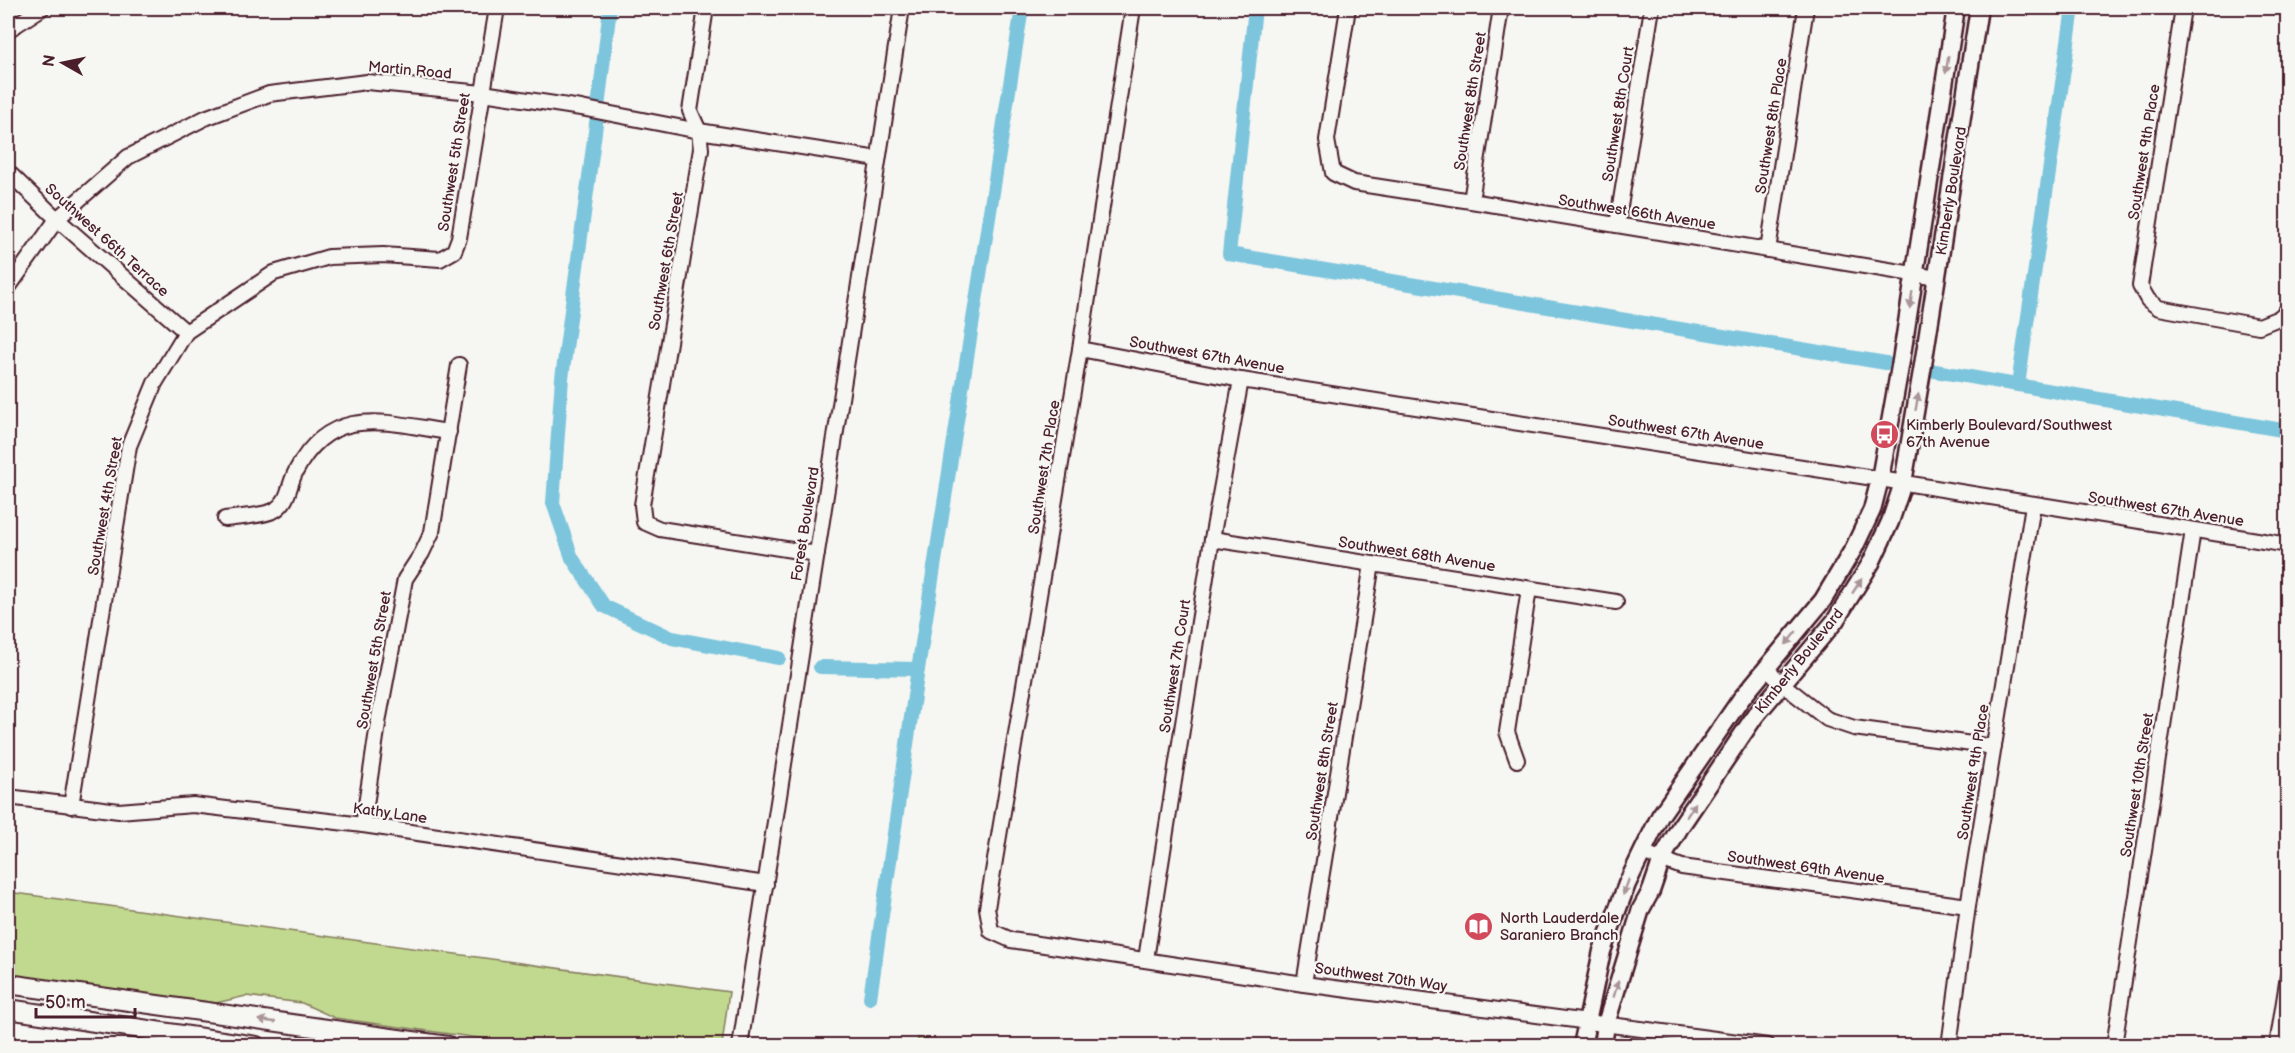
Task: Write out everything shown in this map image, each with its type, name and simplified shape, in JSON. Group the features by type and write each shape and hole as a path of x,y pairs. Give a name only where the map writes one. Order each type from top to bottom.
{"main road":[{"path":"8,984 324,1037 448,1046"},
{"path":"8,1009 256,1046"}],"street":[{"path":"8,30 42,8"},
{"name":"Southwest 5th Street","path":"454,251 459,238 497,8"},
{"name":"Southwest 6th Street","path":"706,8 690,111 699,131 701,149 642,505 644,522 660,529 817,554"},
{"name":"Forest Boulevard","path":"740,1046 902,8"},
{"name":"Southwest 7th Place","path":"991,931 987,908 1080,349 1133,8"},
{"name":"Southwest 66th Avenue","path":"1348,8 1327,140 1333,173 1354,183 1937,278"},
{"name":"Southwest 8th Street","path":"1471,201 1502,8"},
{"name":"Southwest 8th Court","path":"1617,225 1652,8"},
{"name":"Southwest 8th Place","path":"1768,250 1806,8"},
{"name":"Kimberly Boulevard","path":"1582,1046 1602,951 1627,884 1660,816 1741,699 1828,591 1854,548 1872,510 1880,479 1915,276 1956,8"},
{"name":"Kimberly Boulevard","path":"1603,1046 1606,1024 1641,909 1651,891 1662,859 1718,768 1780,683 1835,621 1871,564 1890,522 1903,483 1979,8"},
{"name":"Southwest 9th Place","path":"2183,8 2140,286 2148,300 2159,308 2259,326 2283,314"},
{"name":"Martin Road","path":"8,288 57,219 128,157 205,118 269,94 367,82 483,93 581,108 699,131 878,159"},
{"name":"Southwest 66th Terrace","path":"8,172 57,219 186,332"},
{"name":"Southwest 4th Street","path":"71,806 129,446 155,383 186,332 274,273 329,257 383,255 440,259 454,251"},
{"name":"Southwest 67th Avenue","path":"1080,349 1240,380 2288,544"},
{"name":"Southwest 5th Street","path":"363,825 405,579 422,554 432,532 459,365"},
{"name":"Southwest 7th Court","path":"1146,959 1212,539 1240,380"},
{"path":"225,519 273,512 288,499 295,472 314,443 336,427 370,421 449,432"},
{"name":"Southwest 9th Place","path":"1948,1046 1968,906 2034,505"},
{"name":"Southwest 10th Street","path":"2114,1046 2193,530"},
{"name":"Southwest 68th Avenue","path":"1212,539 1616,602"},
{"name":"Southwest 8th Street","path":"1304,984 1372,564"},
{"path":"1516,760 1508,732 1529,589"},
{"path":"1766,668 1780,683 1827,719 1854,728 1994,747"},
{"name":"Kathy Lane","path":"8,797 119,811 193,805 363,825 766,884"},
{"name":"Southwest 69th Avenue","path":"1642,852 1682,867 1968,906"},
{"name":"Southwest 70th Way","path":"991,931 1011,940 1304,984 1768,1046"},
{"path":"2277,1046 2288,976"}],"green space":[{"path":"8,892 729,992 722,1045 536,1046 335,1018 302,1003 246,996 216,1003 8,976"},
{"path":"918,1038 971,1045 917,1045"}],"waterway":[{"path":"610,8 562,378 553,503 572,558 604,606 672,638 779,658"},
{"path":"870,998 918,669 1022,8"},
{"path":"1255,8 1229,254 1886,363"},
{"path":"2018,385 2073,8"},
{"path":"1935,371 2288,431"},
{"path":"820,667 918,669"}],"place":[{"name":"Kimberly Boulevard/Southwest 67th Avenue","path":"1885,434"},
{"name":"North Lauderdale Saraniero Branch","path":"1479,927"}]}
